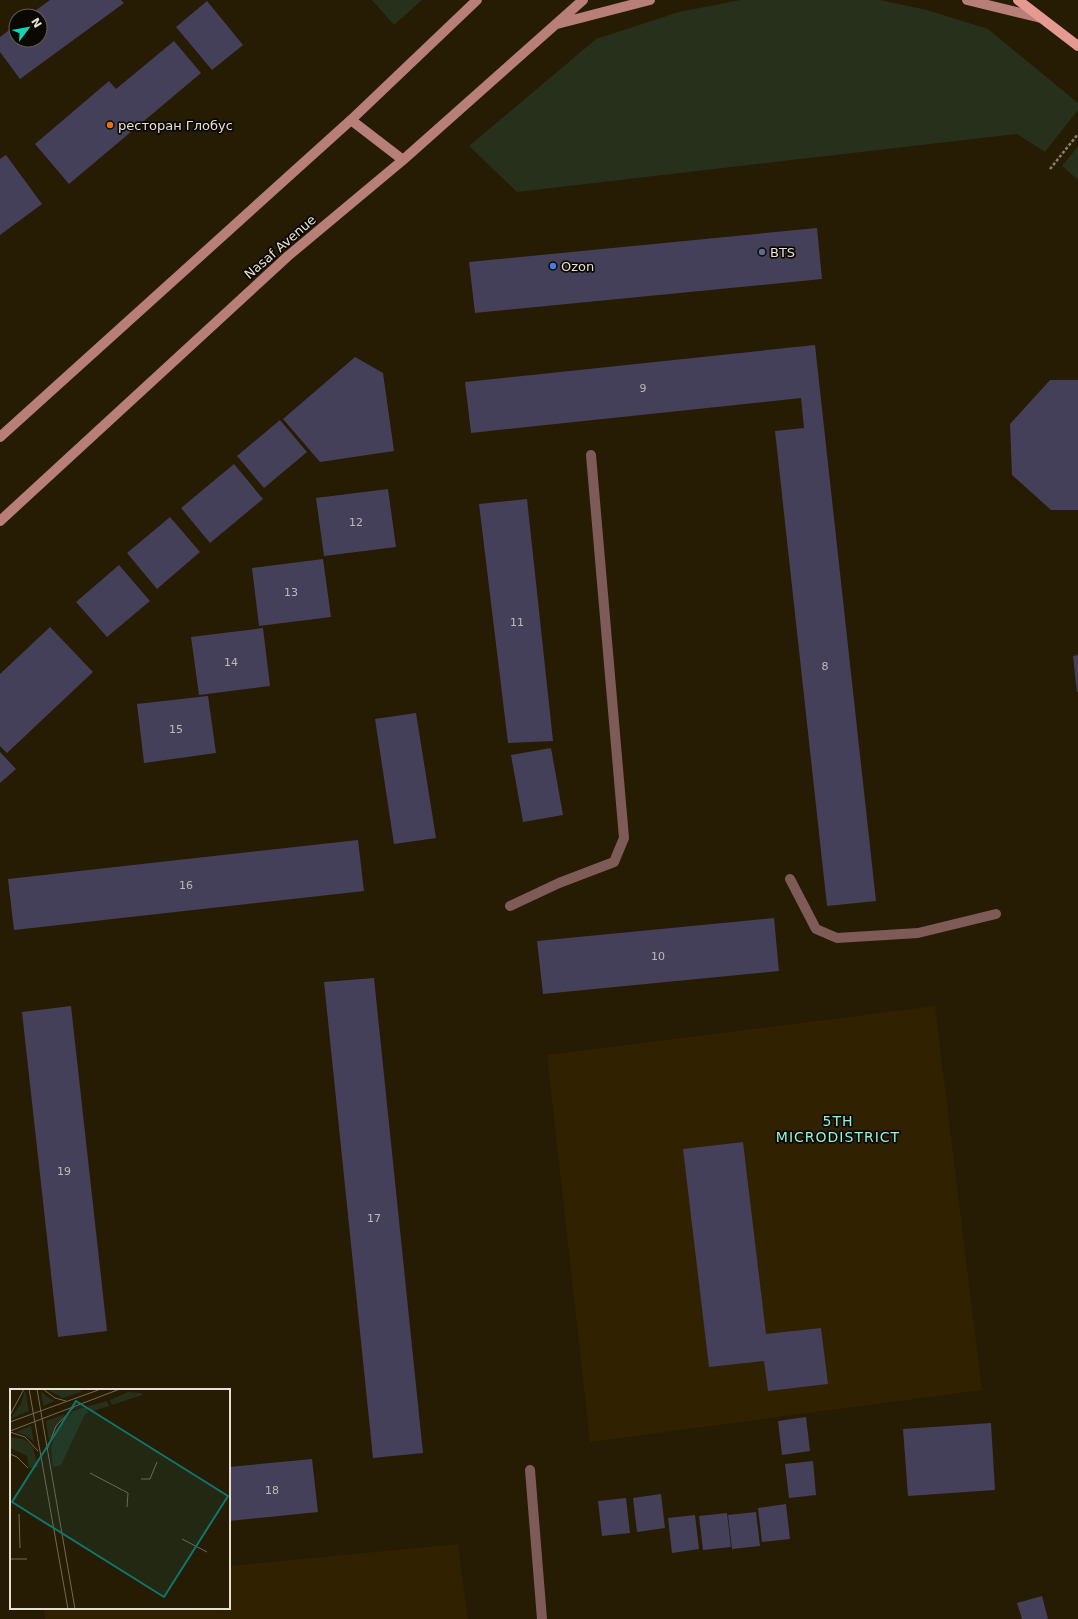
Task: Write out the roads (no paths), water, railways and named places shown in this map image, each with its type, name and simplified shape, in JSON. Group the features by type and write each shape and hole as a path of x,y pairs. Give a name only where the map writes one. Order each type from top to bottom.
{"main road":[{"path":"0,437 351,120 477,0"},
{"name":"Nasaf Avenue","path":"0,521 288,256 403,160 583,0"},
{"path":"555,25 650,0"},
{"path":"967,0 1041,18"},
{"path":"1018,0 1078,46"},
{"path":"351,120 403,160"}],"lane":[{"path":"510,906 559,883 614,862 624,838 591,455"},
{"path":"790,878 816,929 837,938 918,933 996,914"},
{"path":"530,1470 542,1619"}],"place":[{"name":"ресторан Глобус","path":"110,125"},
{"name":"BTS","path":"762,252"},
{"name":"Ozon","path":"553,266"}],"district":[{"name":"5TH MICRODISTRICT","path":"838,1130"}]}
